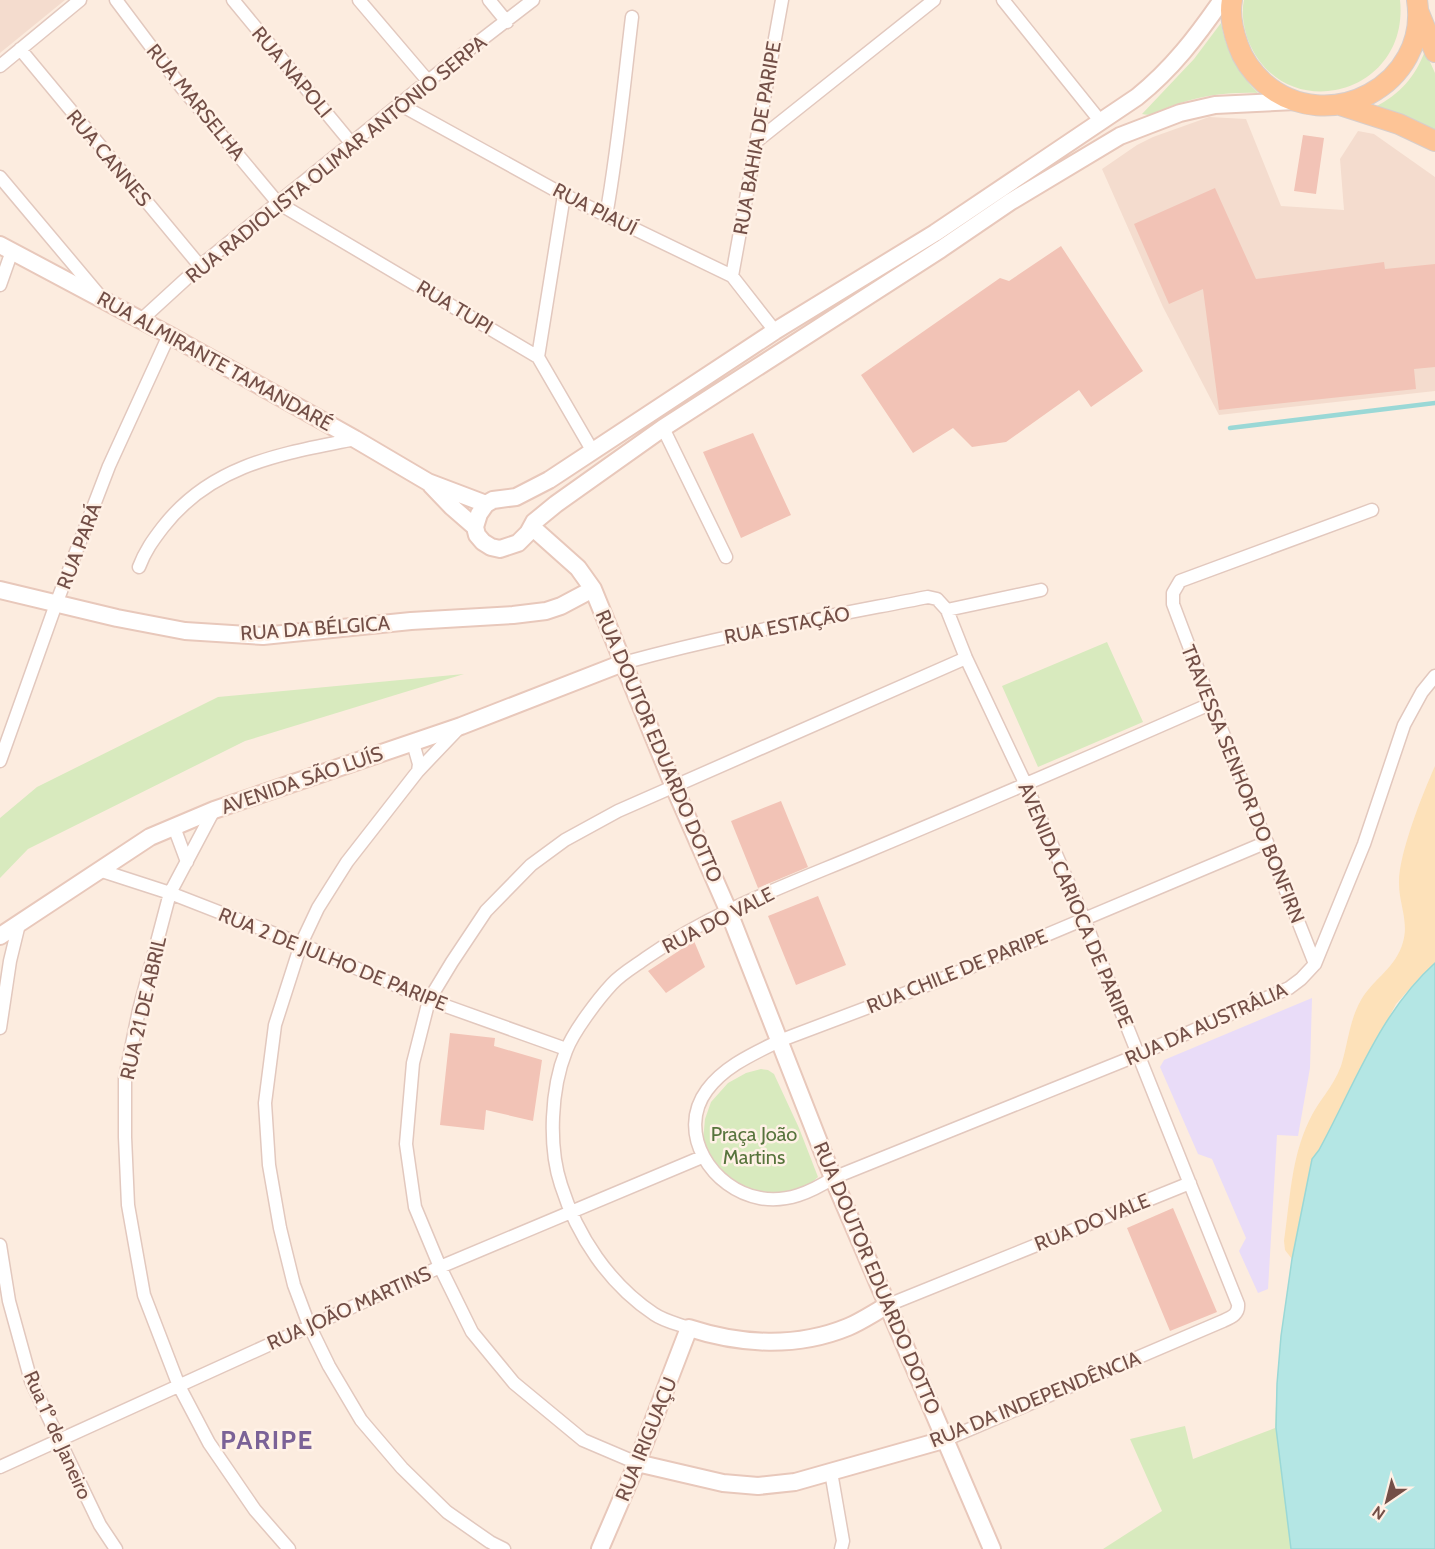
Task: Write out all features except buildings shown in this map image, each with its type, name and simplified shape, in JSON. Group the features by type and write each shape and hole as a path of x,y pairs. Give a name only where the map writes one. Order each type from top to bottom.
{"main road":[{"path":"475,527 479,514 486,504 493,500 516,497 549,480 775,331 935,233 1101,122 1160,79 1179,59 1222,0"},
{"path":"1232,0 1233,30 1240,53 1254,74 1273,91 1296,101 1318,106 1340,105 1363,98 1383,86 1400,69 1414,42 1418,5"},
{"path":"1418,5 1435,52"},
{"name":"RUA ALMIRANTE TAMANDARÉ","path":"428,482 475,527 477,535 483,542 500,549 518,543 541,516 556,504 663,428 1010,202 1120,136 1180,113 1215,105 1296,101"},
{"path":"1340,105 1399,124 1435,141"},
{"name":"RUA ALMIRANTE TAMANDARÉ","path":"6,248 101,297 428,482 486,504"},
{"name":"RUA DOUTOR EDUARDO DOTTO","path":"532,527 578,568 593,589 674,787 728,910 833,1178 992,1549"},
{"name":"RUA DA BÉLGICA","path":"0,590 185,631 263,636 411,621 546,611 561,606 593,589"},
{"name":"AVENIDA SÃO LUÍS","path":"0,936 150,837 214,810 461,726 623,663"},
{"name":"RUA DO VALE","path":"689,1328 734,1340 780,1343 824,1336 850,1327 888,1305"},
{"name":"RUA IRIGUAÇU","path":"600,1549 637,1463 689,1328"},
{"name":"RUA DA INDEPENDÊNCIA","path":"637,1463 723,1483 758,1486 795,1482 946,1439"}],"street":[{"path":"0,66 80,0"},
{"name":"RUA MARSELHA","path":"116,0 182,88 278,203"},
{"name":"RUA NAPOLI","path":"233,0 352,144"},
{"path":"359,0 428,81"},
{"path":"489,0 507,22"},
{"name":"RUA RADIOLISTA OLIMAR ANTÔNIO SERPA","path":"141,320 200,266 399,104 507,22 532,0"},
{"name":"RUA BAHIA DE PARIPE","path":"732,276 782,0"},
{"path":"757,141 934,0"},
{"path":"1004,0 1101,122"},
{"path":"606,216 617,157 632,17"},
{"name":"RUA CANNES","path":"20,49 200,266"},
{"name":"RUA PIAUÍ","path":"399,104 564,195 732,276 775,331"},
{"path":"0,177 101,297"},
{"path":"538,357 564,195"},
{"name":"RUA TUPI","path":"278,203 538,357 592,450"},
{"path":"0,285 6,248"},
{"name":"RUA PARÁ","path":"0,761 56,604 109,466 169,335"},
{"path":"663,428 726,557"},
{"path":"139,567 149,546 175,512 209,483 243,467 273,457 355,439"},
{"name":"TRAVESSA SENHOR DO BONFIRN","path":"1315,964 1210,704 1173,604 1173,593 1180,581 1372,510"},
{"path":"947,610 1041,590"},
{"name":"RUA ESTAÇÃO","path":"623,663 693,643 928,597 937,599 947,610"},
{"name":"AVENIDA CARIOCA DE PARIPE","path":"947,610 966,658 1026,785 1084,919 1238,1304"},
{"name":"RUA DA INDEPENDÊNCIA","path":"637,1463 584,1440 514,1383 472,1332 440,1267 415,1207 406,1144 412,1064 429,1000 486,911 531,865 565,840 618,811 966,658"},
{"name":"RUA DA AUSTRÁLIA","path":"833,1178 1138,1055 1289,988 1301,979 1315,964 1364,844 1404,725 1422,692 1435,676"},
{"name":"RUA DO VALE","path":"689,1328 657,1316 629,1295 594,1254 570,1213 558,1176 552,1129 558,1079 566,1050 613,982 679,935 728,910 1026,785 1210,704"},
{"path":"461,726 418,771 347,862 318,908 301,944 275,1025 265,1103 269,1165 280,1228 294,1284 309,1325 329,1366 361,1420 402,1468 447,1512 504,1549"},
{"path":"413,743 419,764 418,771"},
{"name":"RUA 21 DE ABRIL","path":"214,810 170,893 139,1010 125,1078 125,1137 129,1204 144,1295 178,1386 216,1453 255,1510 289,1549"},
{"path":"174,827 187,862"},
{"name":"RUA CHILE DE PARIPE","path":"779,1041 935,982 1267,842"},
{"name":"RUA 2 DE JULHO DE PARIPE","path":"99,870 170,893 301,944 429,1000 566,1050"},
{"path":"0,1028 10,961 19,924"},
{"path":"779,1041 724,1072 706,1091 698,1111 696,1126 697,1144 702,1157 720,1178 743,1192 759,1198 782,1199 800,1195 833,1178"},
{"name":"RUA JOÃO MARTINS","path":"0,1467 440,1267 702,1157"},
{"name":"RUA DO VALE","path":"888,1305 1190,1183"},
{"name":"Rua 1º de Janeiro","path":"0,1245 9,1302 31,1381 100,1525 116,1549"},
{"name":"RUA DA INDEPENDÊNCIA","path":"946,1439 1233,1316 1237,1312 1238,1304"},
{"path":"831,1472 843,1541 841,1549"}],"shaded area":[{"path":"0,0 65,0 0,53"},
{"path":"1209,117 1246,119 1281,206 1344,210 1340,159 1358,131 1374,134 1435,177 1435,391 1219,415 1163,307 1102,169 1153,137"},
{"path":"1312,998 1310,1068 1298,1136 1277,1135 1268,1289 1258,1293 1239,1251 1246,1238 1212,1159 1198,1154 1160,1067 1164,1060"}],"green space":[{"path":"1244,0 1400,0 1398,33 1385,59 1365,78 1340,89 1314,91 1288,84 1265,67 1248,40 1243,15"},
{"path":"1221,23 1234,61 1244,78 1258,93 1202,97 1153,114 1142,114 1194,59"},
{"path":"1425,51 1435,73 1435,130 1375,107 1406,84"},
{"path":"1107,642 1143,722 1038,767 1002,686"},
{"path":"464,674 245,741 28,849 0,878 0,818 37,787 218,697"},
{"path":"1435,963 1435,1549 1103,1549 1162,1511 1130,1439 1185,1426 1193,1459 1275,1428 1283,1326 1312,1159 1319,1150 1384,1026"},
{"name":"Praça João Martins","path":"761,1069 774,1074 818,1177 797,1195 760,1201 715,1172 703,1141 705,1119 711,1102 728,1083 746,1073"}],"sand":[{"path":"1435,766 1435,963 1396,1004 1319,1150 1312,1159 1292,1259 1285,1250 1284,1241 1298,1150 1313,1114 1341,1066 1351,1024 1361,1000 1400,951 1405,927 1399,891 1400,872 1412,824"}],"water":[{"path":"1435,963 1435,1549 1291,1549 1276,1428 1277,1384 1292,1259 1312,1159 1319,1150 1383,1027 1416,982"}],"waterway":[{"path":"1230,428 1435,403"}],"district":[{"name":"PARIPE","path":"267,1440"}]}
